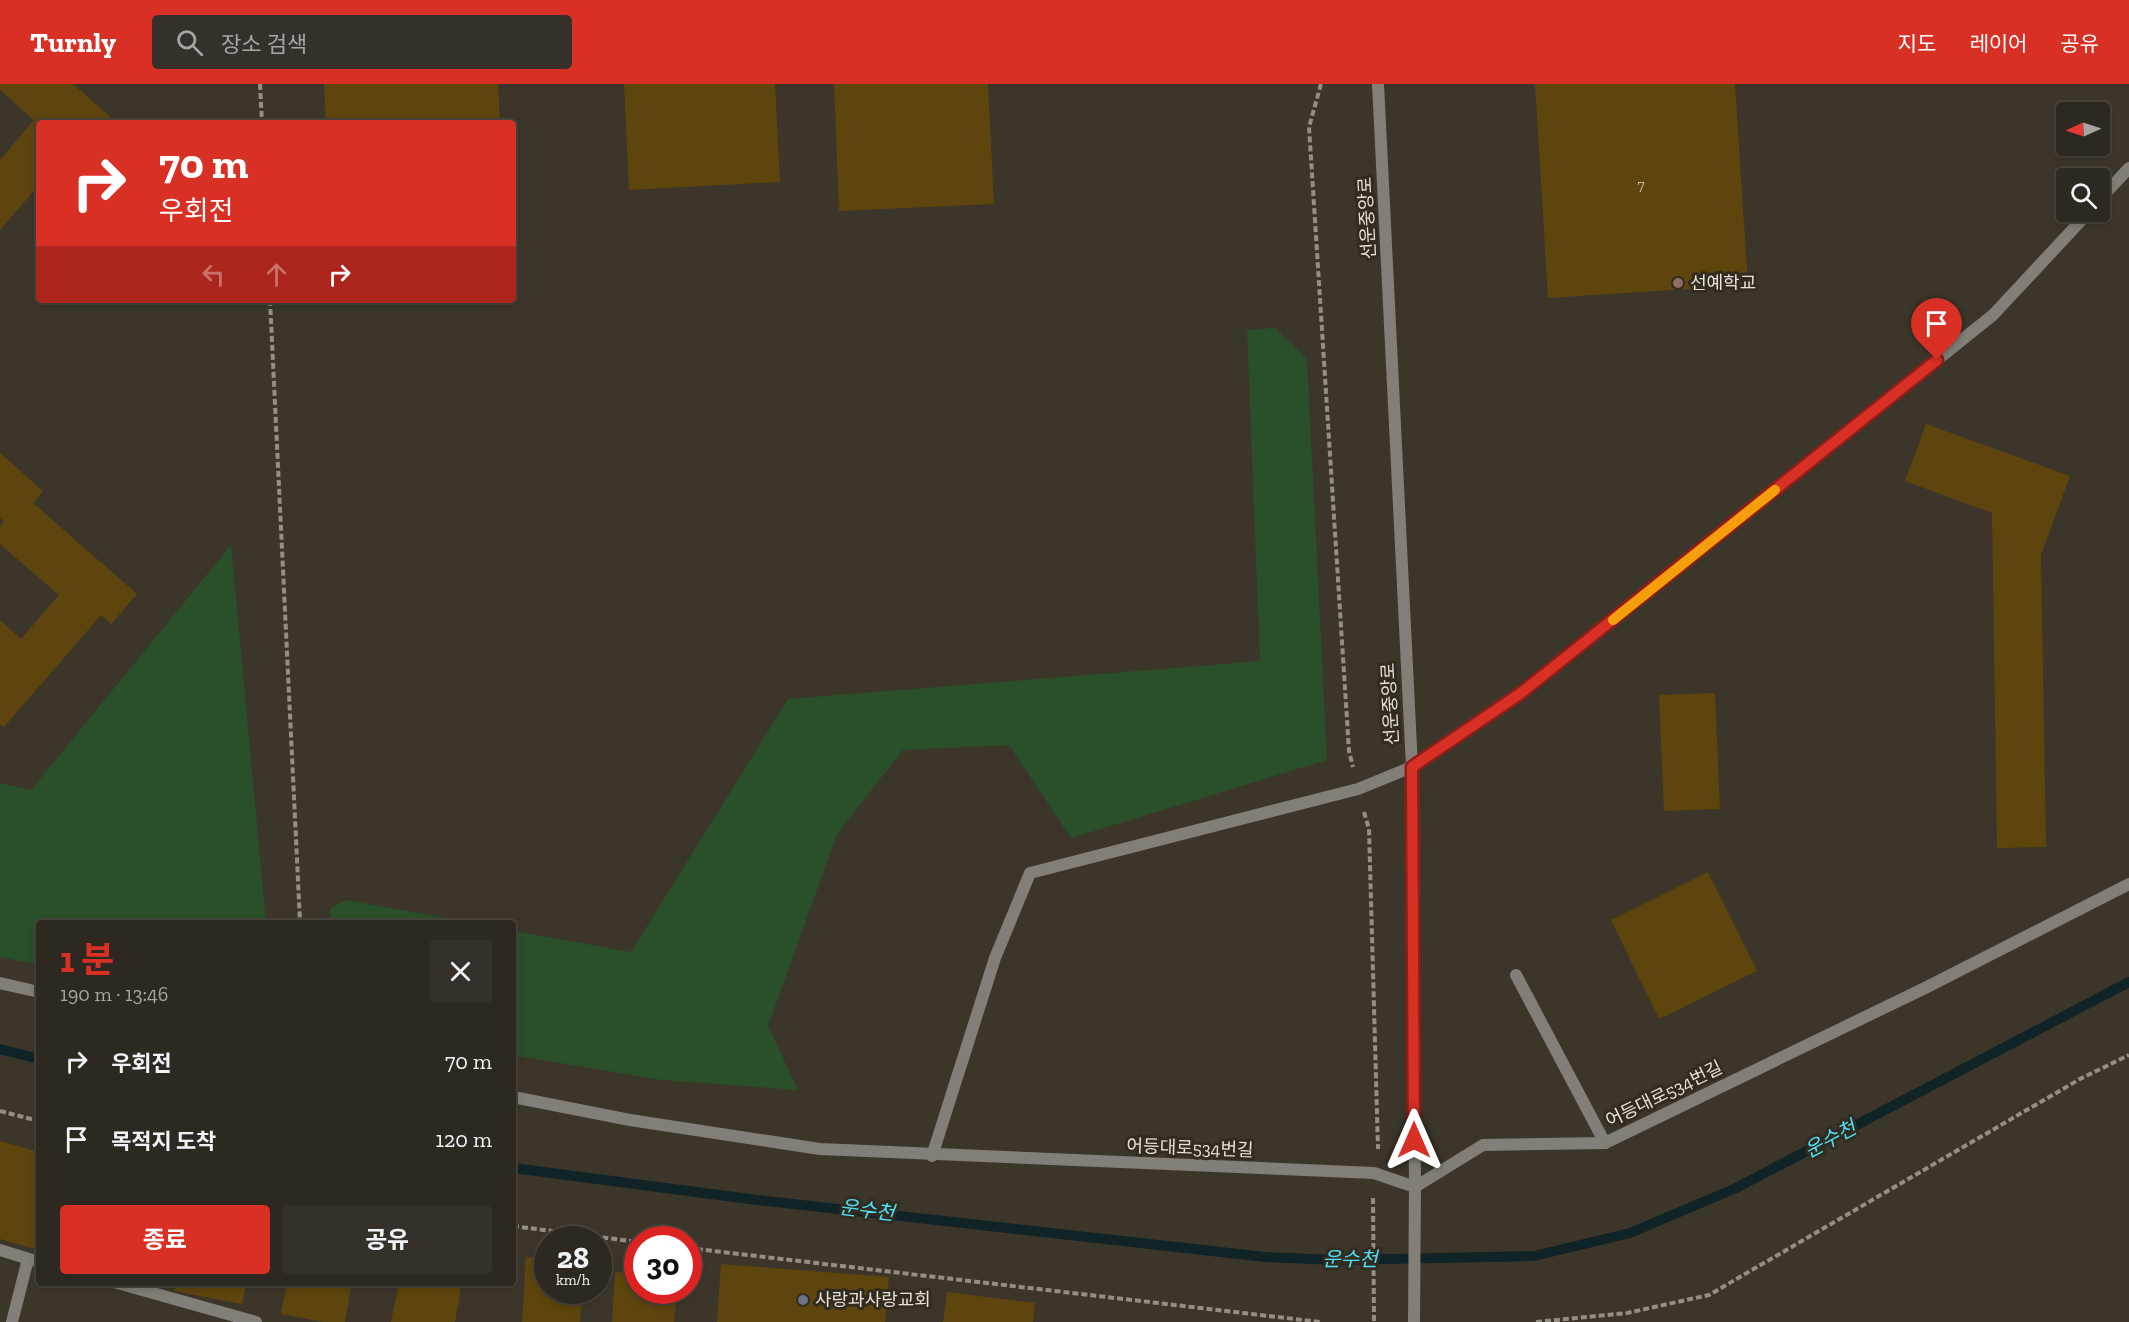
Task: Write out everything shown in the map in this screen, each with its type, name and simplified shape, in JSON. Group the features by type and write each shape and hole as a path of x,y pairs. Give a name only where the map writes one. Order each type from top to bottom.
{"street":[{"name":"선운중앙로","path":"1378,84 1412,767 1414,1317"},
{"path":"2110,188 2129,168"},
{"path":"932,1156 995,958 1030,873 1358,789 1412,767 1521,693 1993,315 2080,222"},
{"name":"어등대로534번길","path":"516,1098 630,1120 820,1149 932,1156 1374,1173 1415,1187 1483,1145 1605,1143 1925,988 2129,884"},
{"path":"1516,975 1605,1143"},
{"path":"0,983 36,991"},
{"path":"0,1250 34,1260 12,1322"},
{"path":"128,1286 256,1322"}],"path":[{"path":"260,84 262,120"},
{"path":"1321,84 1309,127 1349,751 1369,829 1378,1154 1373,1186 1374,1322"},
{"path":"270,303 300,920"},
{"path":"1536,1322 1627,1313 1708,1295 2080,1079 2129,1055"},
{"path":"0,1111 36,1120"},
{"path":"516,1226 624,1240"},
{"path":"702,1250 1320,1322"}],"green space":[{"path":"1275,328 1307,359 1327,760 1071,838 1009,745 903,750 837,834 768,1026 798,1090 662,1080 516,1056 516,932 631,952 788,699 1260,661 1247,330"},
{"path":"231,545 266,920 36,920 36,964 0,957 0,783 31,790"},
{"path":"346,900 457,920 331,920 330,909"}],"building":[{"path":"0,84 73,84 113,119 36,120 36,188 0,230 0,160 34,120 0,90"},
{"path":"324,84 498,84 500,120 326,120"},
{"path":"624,84 775,84 780,182 629,190"},
{"path":"834,84 988,84 994,204 839,211"},
{"path":"1535,84 1735,84 1748,285 1548,298"},
{"path":"1926,424 2070,476 2041,555 2046,847 1997,848 1992,513 1905,481"},
{"path":"0,453 43,491 33,503 137,594 111,624 101,615 4,727 0,724 0,620 21,639 59,595 0,544 0,527 4,521 0,518"},
{"path":"1715,693 1720,809 1664,811 1659,695"},
{"path":"1708,872 1757,971 1659,1019 1611,920"},
{"path":"0,1141 36,1151 36,1249 0,1239"},
{"path":"526,1257 534,1258 534,1304 581,1304 580,1322 522,1322"},
{"name":"사랑과사랑교회","path":"721,1264 889,1277 885,1322 717,1322"},
{"path":"615,1272 624,1273 624,1304 676,1304 674,1322 612,1322"},
{"path":"175,1286 246,1286 242,1304 174,1291"},
{"path":"286,1286 351,1286 345,1322 323,1322 281,1314"},
{"path":"398,1286 461,1286 455,1322 391,1322"},
{"path":"947,1292 1035,1303 1033,1322 943,1322"}],"waterway":[{"name":"운수천","path":"516,1168 757,1200 1265,1257 1336,1260 1534,1256 1630,1233 1736,1188 2129,982"},
{"name":"운수천","path":"0,1049 36,1058"}],"slow traffic":[{"path":"1613,620 1775,490"}],"place":[{"name":"선예학교","path":"1678,283"},
{"name":"사랑과사랑교회","path":"803,1300"}],"route":[{"path":"1414,1140 1412,767 1521,693 1937,360"}]}
